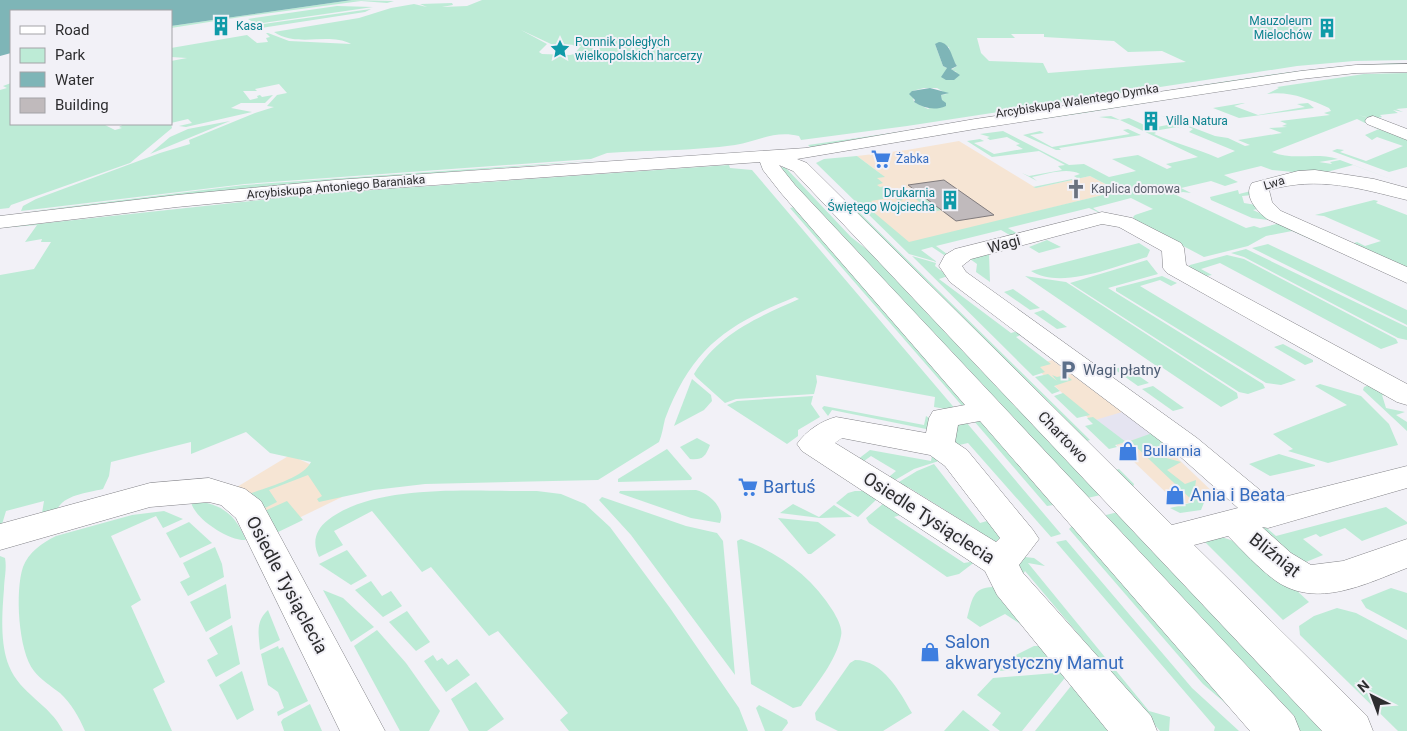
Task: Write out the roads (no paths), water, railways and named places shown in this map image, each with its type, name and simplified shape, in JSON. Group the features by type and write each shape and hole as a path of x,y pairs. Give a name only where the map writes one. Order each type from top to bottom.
{"street":[{"name":"Arcybiskupa Walentego Dymka","path":"778,156 927,125 1303,68 1344,63 1407,62"},
{"path":"778,156 838,149 856,149 936,138 1336,71 1407,68"},
{"path":"1272,82 1294,83"},
{"path":"1372,121 1407,135"},
{"path":"778,156 988,410 1278,731"},
{"name":"Arcybiskupa Antoniego Baraniaka","path":"672,162 719,161 754,164 778,156"},
{"name":"Arcybiskupa Antoniego Baraniaka","path":"0,222 187,200 335,186 778,156"},
{"name":"Chartowo","path":"778,156 1164,540 1350,731"},
{"name":"Lwa","path":"1407,194 1374,185 1308,176 1263,185 1259,187 1258,194 1265,207 1274,215 1407,276"},
{"name":"Wagi","path":"1268,514 1186,444 958,277 950,266 953,260 962,254 1102,218 1125,222 1173,248 1175,268 1407,396"},
{"path":"988,410 944,418 939,446 956,458 1021,539 999,562"},
{"name":"Osiedle Tysiąclecia","path":"939,446 836,427 813,444 999,562 1010,584 1135,731"},
{"name":"Bliźniąt","path":"1164,540 1407,477"},
{"name":"Osiedle Tysiąclecia","path":"0,537 150,495 182,490 209,490 233,497 249,510 363,731"},
{"name":"Bliźniąt","path":"1233,521 1292,573 1309,580 1324,581 1407,553"}],"water":[{"path":"0,0 352,0 172,26 172,10 10,10 10,53 0,56"},
{"path":"939,42 946,45 957,66 951,69 960,75 954,80 946,80 941,77 947,68 943,66 935,44"},
{"path":"930,88 949,93 941,95 946,106 933,109 925,107 914,102 915,100 909,94 912,91"}],"place":[{"name":"Kasa","path":"221,26"},
{"name":"Mauzoleum Mielochów","path":"1327,28"},
{"name":"Pomnik poległych wielkopolskich harcerzy","path":"560,49"},
{"name":"Villa Natura","path":"1151,121"},
{"name":"Żabka","path":"881,159"},
{"name":"Kaplica domowa","path":"1076,189"},
{"name":"Drukarnia Świętego Wojciecha","path":"950,200"},
{"name":"Wagi płatny","path":"1068,370"},
{"name":"Bullarnia","path":"1128,451"},
{"name":"Bartuś","path":"748,487"},
{"name":"Ania i Beata","path":"1175,495"},
{"name":"Salon akwarystyczny Mamut","path":"930,652"}]}
